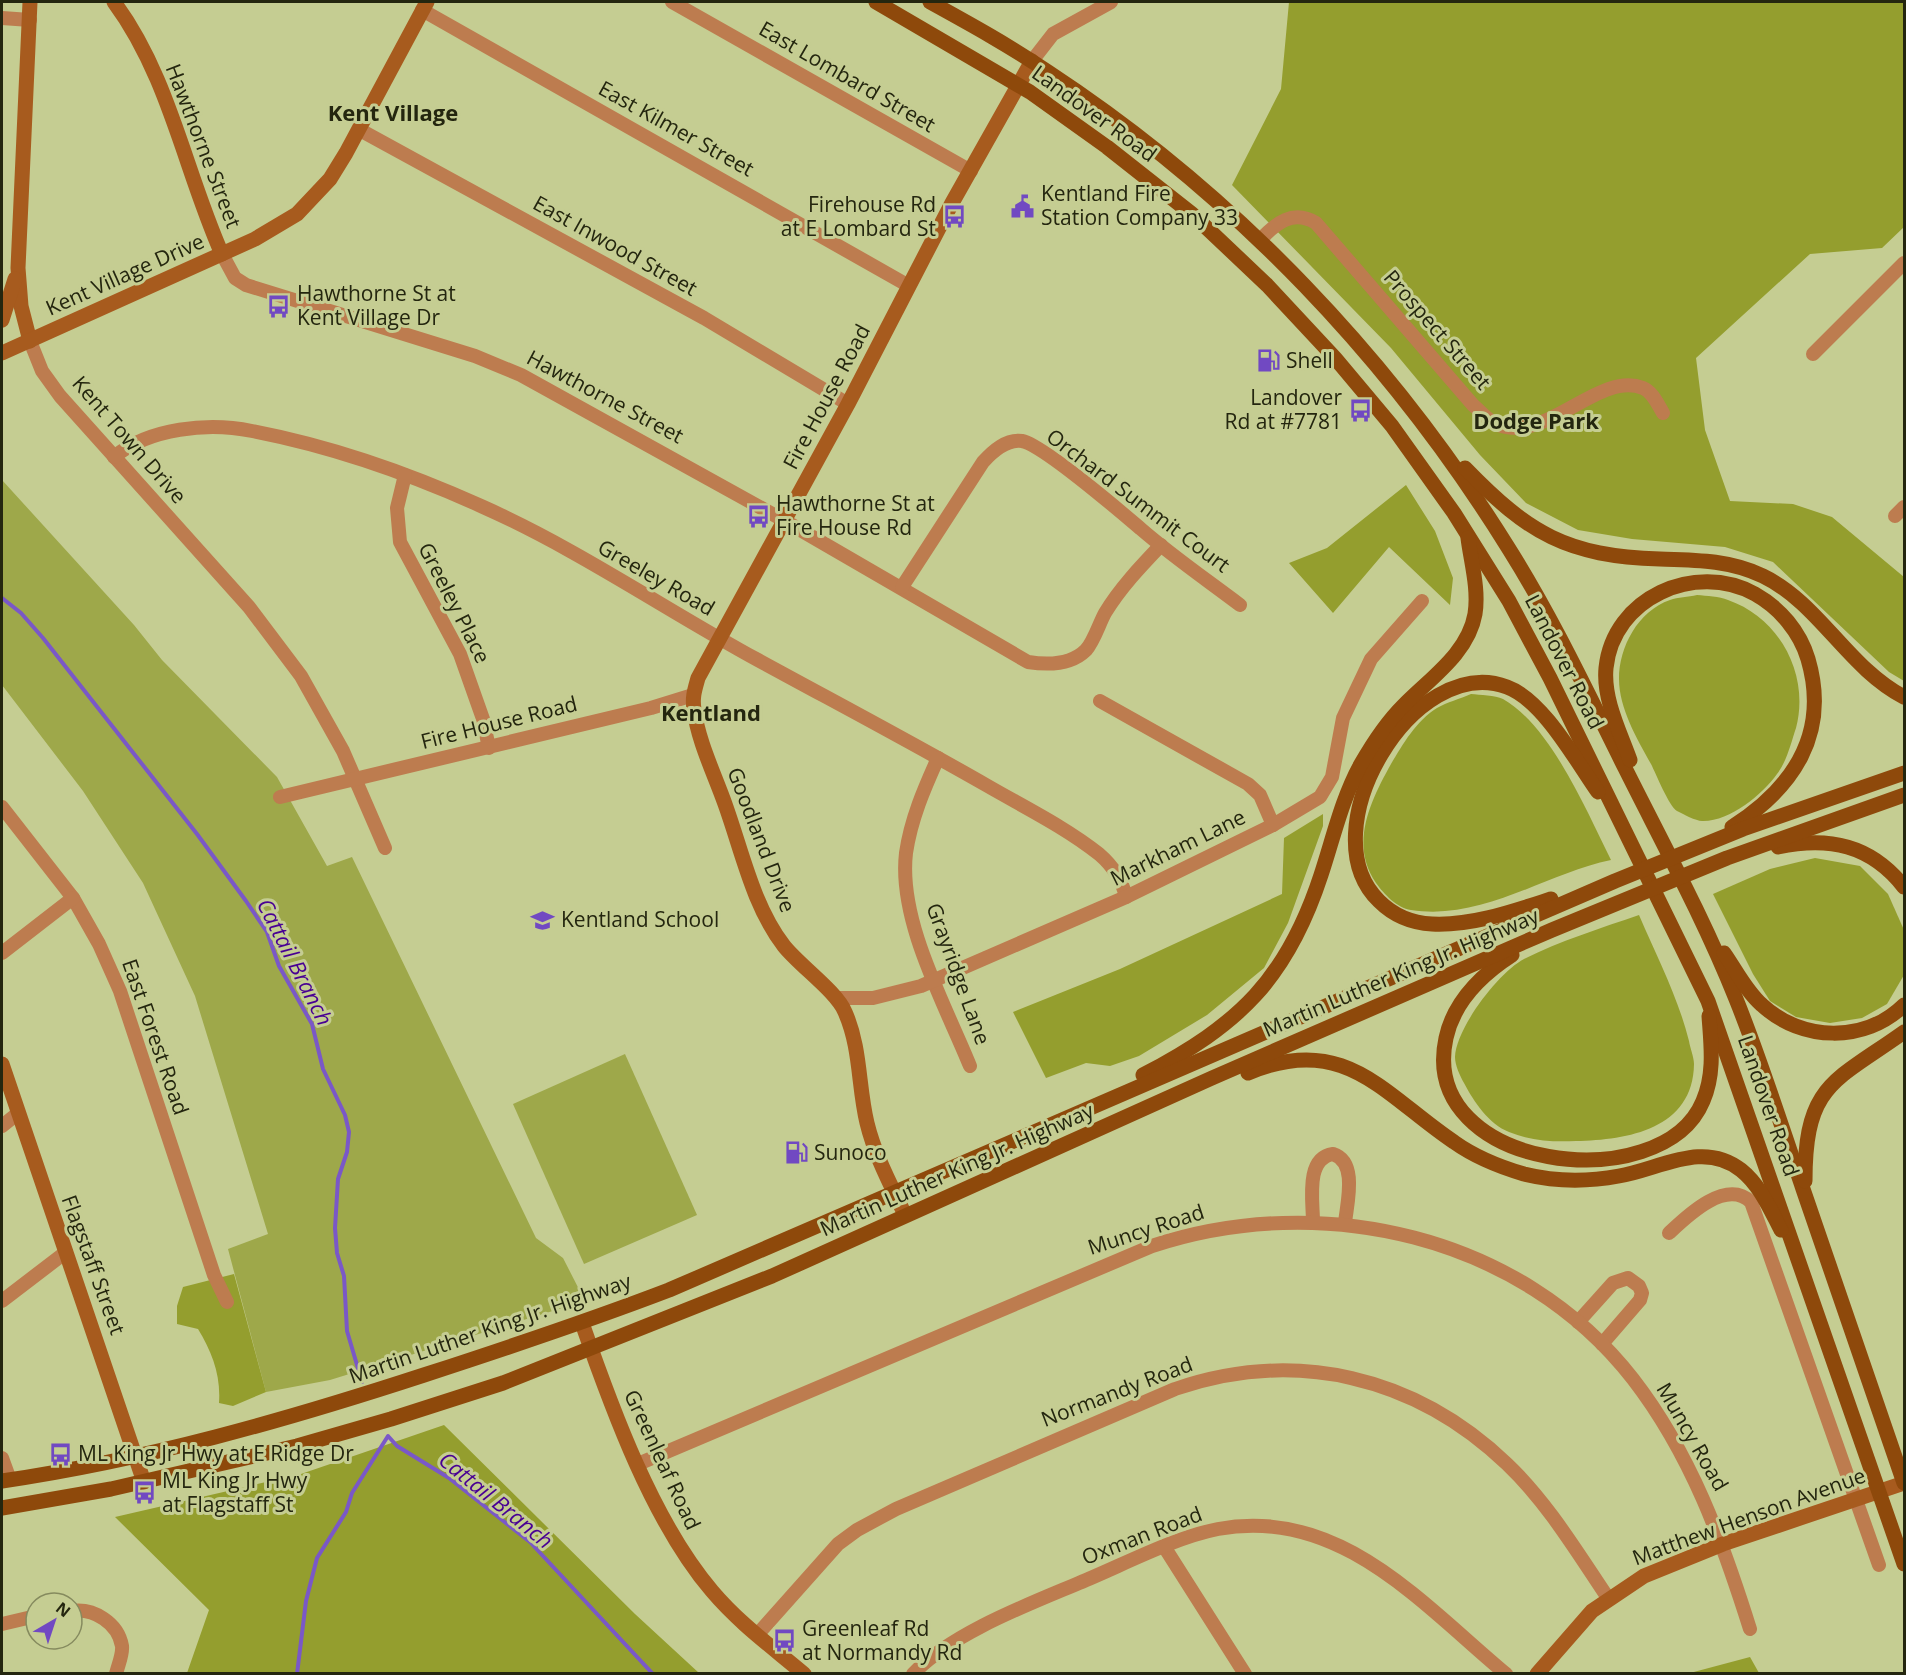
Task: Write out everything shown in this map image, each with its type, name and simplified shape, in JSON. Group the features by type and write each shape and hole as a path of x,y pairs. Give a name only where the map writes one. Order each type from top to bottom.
{"main road":[{"name":"Landover Road","path":"876,2 1018,85 1157,185 1241,260 1307,327 1357,384 1419,462 1467,532 1523,627 1708,1001 1905,1564"},
{"name":"Landover Road","path":"930,2 1032,61 1146,142 1260,240 1358,342 1431,432 1475,495 1529,582 1698,913 1748,1030 1905,1483"},
{"path":"1241,260 1260,240"},
{"path":"1431,432 1501,504 1526,524 1553,540 1581,550 1610,556 1725,563 1771,580 1799,602 1863,666 1905,697"},
{"path":"1092,1107 1185,1052 1220,1027 1252,1000 1282,963 1303,926 1359,768 1390,721 1457,652 1471,627 1476,597 1467,532"},
{"path":"1651,820 1609,694 1606,666 1614,639 1624,621 1638,606 1665,589 1699,581 1721,582 1742,588 1762,598 1780,612 1800,640 1812,678 1814,716 1805,751 1778,792 1759,809 1708,843"},
{"path":"1615,881 1491,916 1450,923 1414,921 1396,914 1381,904 1363,882 1354,853 1355,823 1370,777 1382,753 1400,731 1420,710 1439,695 1458,686 1479,682 1509,687 1536,708 1624,828"},
{"name":"Martin Luther King Jr. Highway","path":"6,1480 135,1457 304,1413 582,1323 669,1290 1615,881 1708,843 1905,773"},
{"name":"Martin Luther King Jr. Highway","path":"2,1508 144,1482 297,1446 503,1383 772,1276 905,1215 1552,930 1727,858 1905,795"},
{"path":"1727,858 1801,843 1836,843 1860,852 1880,864 1905,887"},
{"path":"1698,913 1754,997 1769,1012 1789,1024 1819,1033 1851,1032 1882,1022 1905,1005"},
{"path":"1552,930 1501,962 1480,979 1456,1012 1447,1037 1444,1061 1453,1096 1474,1125 1504,1144 1553,1157 1589,1159 1641,1151 1677,1136 1700,1108 1711,1073 1708,1001"},
{"path":"1804,1193 1808,1132 1823,1096 1841,1074 1905,1032"},
{"path":"1144,1110 1259,1068 1294,1061 1316,1062 1352,1070 1374,1080 1464,1149 1526,1174 1565,1180 1593,1180 1632,1174 1687,1157 1714,1157 1739,1168 1755,1184 1806,1279"}],"street":[{"name":"Kent Town Drive","path":"30,2 18,268 21,306 30,341 42,371 60,396 220,573 276,641 323,712 386,848"},
{"name":"Hawthorne Street","path":"114,2 139,40 156,75 222,254 235,278 246,285 475,356 512,370 902,587 1028,662 1046,664 1065,662 1086,650 1106,612 1136,571 1161,545"},
{"name":"East Lombard Street","path":"672,2 970,171"},
{"path":"1032,61 1053,34 1111,2"},
{"name":"Kent Village Drive","path":"2,353 222,254 275,229 297,214 330,179 360,130 425,6"},
{"name":"East Kilmer Street","path":"425,6 909,286"},
{"path":"2,18 30,20"},
{"name":"Fire House Road","path":"280,797 651,708 693,695 698,678 848,404 970,171 1032,61"},
{"name":"East Inwood Street","path":"360,130 704,318 848,404"},
{"name":"Prospect Street","path":"1260,240 1273,226 1289,218 1302,217 1316,223 1473,405 1496,423 1507,427 1530,426 1595,396 1624,387 1643,388 1650,393 1663,413"},
{"path":"1813,354 1905,263"},
{"path":"2,320 18,268"},
{"name":"Greeley Road","path":"114,457 134,443 149,438 216,428 248,430 282,437 405,475 495,513 592,565 720,640 938,758 1058,827 1100,855 1118,876 1126,897"},
{"name":"Orchard Summit Court","path":"902,587 983,462 1006,443 1022,441 1039,450 1119,509 1161,545 1240,605"},
{"name":"Greeley Place","path":"405,475 397,508 400,542 460,654 483,719 489,748"},
{"name":"Markham Lane","path":"839,998 873,998 935,980 1126,897 1273,825 1320,797 1332,777 1343,718 1371,660 1422,602"},
{"name":"Goodland Drive","path":"693,695 703,743 762,909 784,946 811,976 839,998"},
{"path":"1100,701 1248,783 1260,795 1273,825"},
{"name":"Grayridge Lane","path":"938,758 916,808 906,854 906,886 912,914 935,980 970,1066"},
{"name":"East Forest Road","path":"2,807 73,898 99,944 120,991 214,1275 227,1302"},
{"path":"2,953 73,898"},
{"path":"839,998 856,1045 867,1122 880,1166 905,1215"},
{"name":"Flagstaff Street","path":"2,1064 17,1114 144,1482"},
{"path":"2,1126 17,1114"},
{"path":"1313,1222 1315,1168 1320,1158 1333,1154 1342,1158 1347,1169 1345,1223"},
{"path":"1669,1233 1695,1208 1729,1195 1740,1194 1751,1202 1879,1565"},
{"name":"Muncy Road","path":"638,1464 1144,1249 1173,1239 1241,1225 1345,1223 1415,1237 1475,1258 1532,1289 1602,1344 1634,1380 1661,1418 1689,1466 1723,1544 1750,1629"},
{"path":"2,1301 66,1252"},
{"path":"1578,1323 1618,1280 1628,1278 1637,1283 1642,1293 1640,1300 1602,1344"},
{"name":"Greenleaf Road","path":"582,1323 638,1464 659,1510 690,1564 712,1592 744,1626 804,1674"},
{"name":"Normandy Road","path":"757,1635 838,1544 857,1530 888,1514 1156,1396 1220,1375 1259,1370 1296,1370 1339,1375 1409,1397 1447,1416 1506,1463 1523,1482 1608,1598"},
{"path":"2,1458 6,1480"},
{"name":"Matthew Henson Avenue","path":"1537,1674 1574,1629 1608,1598 1662,1567 1723,1544 1905,1483"},
{"name":"Oxman Road","path":"913,1674 947,1646 980,1628 1164,1548 1216,1529 1241,1526 1272,1526 1325,1538 1370,1562 1506,1674"},
{"path":"1164,1548 1245,1674"},
{"path":"84,1612 93,1612 115,1629 122,1650 116,1674"},
{"path":"2,1624 24,1619"}],"green space":[{"path":"1289,2 1904,2 1904,227 1882,248 1810,254 1696,358 1705,430 1730,501 1793,504 1832,517 1904,577 1904,681 1889,672 1773,562 1725,547 1632,539 1578,530 1526,503 1480,455 1391,348 1232,185 1281,89"},
{"path":"2,480 134,625 162,660 277,777 327,866 352,857 536,1238 563,1258 585,1301 330,1380 266,1392 228,1249 268,1234 195,996 143,883 83,791 2,685"},
{"path":"1406,485 1435,531 1453,578 1450,605 1389,547 1333,613 1289,563 1327,548"},
{"path":"1697,595 1724,599 1746,608 1763,620 1787,651 1799,688 1796,728 1786,758 1771,782 1734,812 1723,817 1702,821 1677,811 1670,803 1630,723 1622,701 1619,679 1622,655 1632,632 1640,621 1659,605 1673,599"},
{"path":"1471,694 1503,699 1537,729 1552,749 1579,795 1611,860 1562,875 1488,903 1463,909 1438,912 1406,909 1383,892 1368,868 1364,853 1364,838 1370,807 1391,764 1416,726 1437,708"},
{"path":"1323,814 1323,826 1288,923 1264,968 1207,1015 1139,1056 1110,1066 1086,1063 1046,1078 1013,1012 1120,969 1282,894 1284,838"},
{"path":"1815,858 1860,866 1888,894 1904,930 1904,975 1887,1004 1862,1018 1830,1023 1796,1017 1770,1001 1753,974 1713,894 1770,869"},
{"path":"1639,915 1673,993 1693,1055 1691,1086 1682,1103 1670,1117 1654,1127 1616,1138 1550,1141 1509,1132 1495,1124 1477,1105 1462,1080 1455,1057 1463,1031 1480,1002 1503,976 1524,959 1566,941"},
{"path":"625,1054 697,1215 584,1264 513,1104"},
{"path":"234,1274 266,1392 233,1406 219,1403 219,1383 211,1355 198,1329 177,1324 177,1306 183,1287"},
{"path":"444,1425 635,1614 699,1673 187,1673 209,1610 115,1517 301,1474"},
{"path":"1750,1657 1759,1673 1690,1673"}],"waterway":[{"name":"Cattail Branch","path":"2,598 21,613 43,638 197,834 246,901 267,932 279,966 312,1024 323,1069 345,1115 349,1132 347,1152 338,1179 335,1228 337,1253 344,1276 347,1331 362,1382"},
{"name":"Cattail Branch","path":"297,1674 306,1601 317,1558 346,1512 352,1493 388,1436 397,1446 449,1478 530,1542 653,1674"}],"place":[{"name":"Kentland Fire Station Company 33","path":"1023,206"},
{"name":"Firehouse Rd at E Lombard St","path":"954,217"},
{"name":"Hawthorne St at Kent Village Dr","path":"279,306"},
{"name":"Shell","path":"1268,361"},
{"name":"Landover Rd at #7781","path":"1360,410"},
{"name":"Hawthorne St at Fire House Rd","path":"758,516"},
{"name":"Kentland School","path":"543,920"},
{"name":"Sunoco","path":"796,1153"},
{"name":"ML King Jr Hwy at E Ridge Dr","path":"60,1454"},
{"name":"ML King Jr Hwy at Flagstaff St","path":"144,1493"},
{"name":"Greenleaf Rd at Normandy Rd","path":"784,1641"}],"district":[{"name":"Kent Village","path":"393,113"},
{"name":"Dodge Park","path":"1536,421"},
{"name":"Kentland","path":"711,713"}]}
